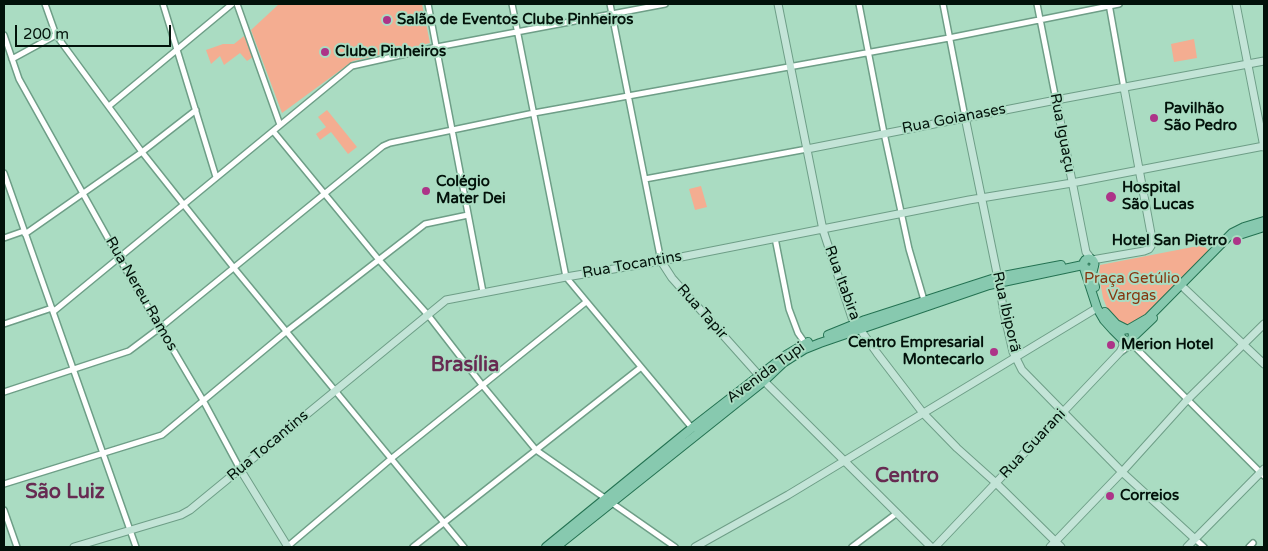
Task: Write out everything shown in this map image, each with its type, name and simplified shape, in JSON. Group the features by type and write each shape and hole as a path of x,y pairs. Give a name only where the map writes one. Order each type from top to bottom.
{"main road":[{"path":"1264,221 1232,233 1148,318 1121,332 1122,339 1128,341 1133,338 1238,235 1264,227"},
{"name":"Avenida Tupi","path":"556,547 692,428 805,349 924,300 998,280 1088,263"},
{"name":"Rua Iguaçu","path":"1088,263 1098,308 1104,320 1122,339"},
{"name":"Rua Iguaçu","path":"1088,263 1104,310 1116,324 1128,329"},
{"name":"Avenida Tupi","path":"546,547 608,501 762,378 786,355 805,343 998,280"},
{"path":"1128,329 1133,333 1133,338"}],"street":[{"path":"45,4 56,35 142,152 234,268 464,547"},
{"path":"163,4 216,177"},
{"path":"109,106 178,51 232,4"},
{"path":"237,4 280,125"},
{"path":"428,4 483,292"},
{"path":"512,4 566,277 692,428"},
{"name":"Rua Tapir","path":"610,4 662,261 672,278 762,378 931,547"},
{"path":"4,324 52,310 119,258 352,66 517,31 665,4"},
{"name":"Rua Itabira","path":"778,4 827,247 852,318 924,413 956,448 996,483 1061,547"},
{"path":"859,4 909,249 924,300"},
{"name":"Rua Ibiporã","path":"942,4 1004,313 1015,357 1022,370 1122,472 1204,547"},
{"name":"Rua Iguaçu","path":"1037,4 1088,263"},
{"path":"4,392 129,351 161,328 383,146 390,143 534,113 949,38 1119,4"},
{"path":"1236,4 1264,147"},
{"path":"1088,263 1144,251 1151,246 1152,239 1109,5"},
{"name":"Rua Nereu Ramos","path":"4,35 20,79 119,258 204,402 240,469 288,547"},
{"path":"12,59 56,35"},
{"name":"Rua Goianases","path":"645,180 1264,60"},
{"path":"4,238 25,233 84,194 196,110"},
{"path":"274,131 379,260 428,316 536,450 674,547"},
{"name":"Rua Tocantins","path":"74,547 182,515 190,510 446,300 662,261 981,198 1264,147"},
{"path":"4,173 136,547"},
{"path":"4,484 162,435 287,332 425,224 468,215"},
{"path":"775,238 788,309 798,333 805,343"},
{"path":"1184,288 1264,364"},
{"path":"288,547 392,458 586,302"},
{"path":"695,547 788,495 1098,308"},
{"path":"1050,547 1122,472 1187,400 1264,324"},
{"path":"1133,338 1135,347 1263,473 1187,547"},
{"path":"1120,352 1123,346 1122,339"},
{"path":"1120,352 1128,347 1135,347"},
{"name":"Rua Guarani","path":"936,547 1120,352"},
{"path":"413,547 640,368"},
{"path":"4,510 17,547"},
{"path":"852,547 897,513"},
{"path":"1249,547 1253,542"}],"green space":[{"name":"Clube Pinheiros","path":"279,4 422,4 430,43 353,61 282,113 251,30"},
{"path":"244,36 253,57 247,61 240,53 224,65 220,56 211,64 206,50 223,44 234,44"},
{"path":"1194,39 1197,58 1174,62 1171,44"},
{"path":"327,110 357,147 348,154 331,132 320,140 316,134 326,127 318,117"},
{"path":"701,186 707,207 695,210 689,189"},
{"name":"Praça Getúlio Vargas","path":"1203,245 1210,252 1145,318 1132,326 1125,326 1113,318 1103,298 1099,275 1100,265"}],"place":[{"name":"Salão de Eventos Clube Pinheiros","path":"387,20"},
{"name":"Clube Pinheiros","path":"325,52"},
{"name":"Pavilhão São Pedro","path":"1154,118"},
{"name":"Colégio Mater Dei","path":"426,191"},
{"name":"Hospital São Lucas","path":"1111,197"},
{"name":"Hotel San Pietro","path":"1237,241"},
{"name":"Merion Hotel","path":"1111,345"},
{"name":"Centro Empresarial Montecarlo","path":"994,352"},
{"name":"Correios","path":"1110,496"}],"district":[{"name":"Brasília","path":"465,366"},
{"name":"Centro","path":"907,477"},
{"name":"São Luiz","path":"65,493"}]}
